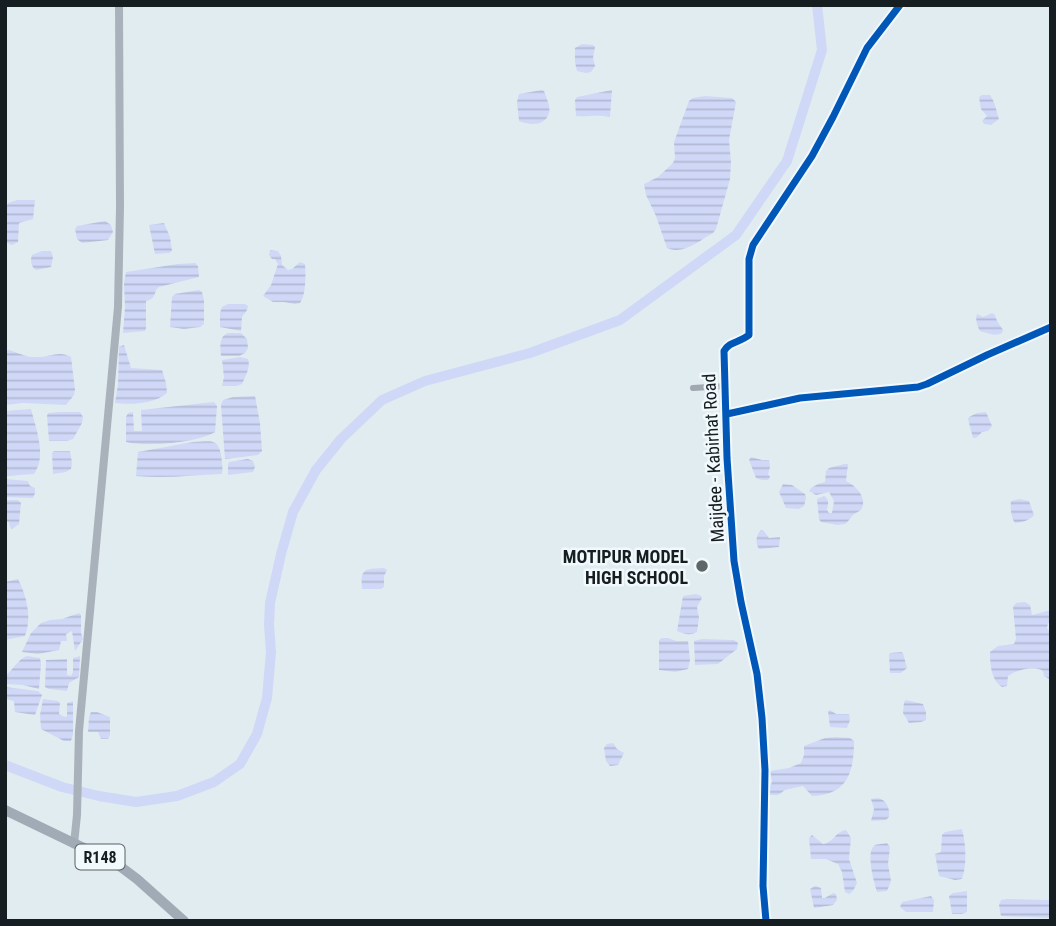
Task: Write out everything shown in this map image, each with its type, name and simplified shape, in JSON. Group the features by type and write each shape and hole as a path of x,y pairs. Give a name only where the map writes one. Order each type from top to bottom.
{"main road":[{"path":"74,844 86,638 118,307 119,5"},
{"name":"R148","path":"5,810 117,864 184,921"}],"street":[{"name":"Maijdee - Kabirhat Road","path":"766,921 763,886 765,770 762,718 757,674 734,561 724,351 730,344 742,341 749,335 749,259 753,245 812,156 867,48 900,5"},
{"path":"727,414 800,398 918,387 1051,327"},
{"path":"693,388 724,386"}],"water":[{"path":"582,44 595,47 595,66 591,72 577,71 575,48"},
{"path":"542,90 549,105 547,118 536,124 519,121 519,94"},
{"path":"612,90 610,117 576,116 577,97"},
{"path":"990,95 999,119 991,125 982,121 987,116 981,109 979,97"},
{"path":"705,96 732,98 736,102 729,140 730,179 713,233 691,246 673,250 667,248 644,184 658,177 673,163 674,142 689,101"},
{"path":"35,200 33,219 19,223 18,242 12,245 7,243 5,211 8,203"},
{"path":"105,221 111,225 113,232 108,240 82,243 77,239 77,226"},
{"path":"164,223 172,251 155,254 149,225"},
{"path":"270,250 278,251 282,265 288,270 300,262 305,264 304,290 300,303 273,302 263,296 271,285 278,264 269,255"},
{"path":"51,251 51,267 36,270 31,263 32,255"},
{"path":"195,263 199,277 159,287 153,297 146,301 145,331 123,333 126,272"},
{"path":"199,290 204,300 204,324 184,329 170,327 172,297 175,294"},
{"path":"228,304 248,306 242,317 241,331 220,327 222,307"},
{"path":"992,313 1003,330 1002,333 980,331 977,325 977,314 983,317"},
{"path":"228,333 241,333 247,339 248,348 245,353 239,356 221,356 222,339"},
{"path":"124,345 131,368 162,370 167,393 142,403 115,403 119,347"},
{"path":"5,351 30,357 59,354 71,357 75,390 66,405 5,405"},
{"path":"240,357 248,359 249,362 242,384 222,386 222,360"},
{"path":"255,396 262,451 258,455 225,459 221,405 223,400"},
{"path":"214,402 217,406 215,432 207,436 171,443 126,442 128,413 133,412 134,431 142,431 141,410"},
{"path":"31,409 39,442 38,467 34,474 5,476 5,411"},
{"path":"80,412 82,423 73,439 49,441 48,413"},
{"path":"986,412 992,426 973,438 969,417"},
{"path":"193,442 212,442 218,445 222,474 136,476 138,452"},
{"path":"54,451 70,451 71,469 53,474"},
{"path":"751,457 769,460 768,480 756,478 749,460"},
{"path":"248,459 253,461 253,472 228,475 229,462"},
{"path":"848,464 846,481 862,496 862,508 845,524 821,522 817,499 824,496 826,498 829,513 832,513 834,501 829,492 816,495 809,491 825,482 829,468"},
{"path":"5,479 28,481 30,486 35,488 33,498 5,497"},
{"path":"783,484 792,485 805,494 804,506 799,509 786,508 779,492"},
{"path":"5,500 18,500 21,503 19,524 12,529 9,522 5,521"},
{"path":"1011,501 1029,501 1034,515 1028,520 1015,523"},
{"path":"761,530 769,538 780,537 779,547 759,549 757,539"},
{"path":"384,568 387,570 384,587 362,589 365,571"},
{"path":"18,579 28,607 27,629 25,636 5,640 5,582"},
{"path":"696,594 702,598 697,607 697,632 687,634 677,631 683,596"},
{"path":"1025,602 1030,605 1032,615 1051,610 1051,623 1048,623 1047,628 1051,634 1051,678 1044,676 1040,669 1026,669 1008,676 1007,686 1002,687 993,676 990,652 998,646 1014,644 1016,639 1013,607 1016,603"},
{"path":"79,613 83,639 75,651 72,631 66,634 67,641 61,641 59,650 38,654 22,652 31,633 41,623"},
{"path":"662,638 688,641 688,669 675,672 659,670 659,640"},
{"path":"734,640 738,643 737,649 718,664 695,665 694,641"},
{"path":"901,652 907,668 901,673 890,673 890,653"},
{"path":"27,656 40,658 39,689 5,684 5,676"},
{"path":"80,656 79,677 69,683 67,691 45,687 46,660 67,659 67,675 71,676 73,658"},
{"path":"5,687 38,691 42,695 35,715 15,712 14,701 5,699"},
{"path":"43,699 58,701 59,714 65,717 67,703 73,701 71,741 64,741 41,729"},
{"path":"906,700 923,704 926,720 909,723 903,713"},
{"path":"830,710 836,714 849,714 847,728 830,727"},
{"path":"91,712 110,717 108,739 101,739 98,732 88,732"},
{"path":"836,737 854,741 850,772 841,787 824,795 812,796 803,786 785,790 778,795 766,795 772,782 770,771 801,763 804,746"},
{"path":"613,743 624,753 618,765 610,766 606,761 604,748"},
{"path":"878,798 887,805 889,817 886,820 871,821 874,809 871,799"},
{"path":"962,829 965,867 962,879 939,876 935,854 941,852 942,835"},
{"path":"846,830 851,838 849,859 857,883 849,894 845,892 838,864 826,859 811,859 809,838 812,835 823,844"},
{"path":"887,843 890,847 888,864 891,881 887,891 877,892 871,867 872,849 875,845"},
{"path":"815,886 821,888 822,898 836,894 837,900 833,905 814,908 810,889"},
{"path":"967,891 967,912 952,914 949,896"},
{"path":"931,896 934,900 933,912 906,912 900,907 902,902"},
{"path":"1001,900 1050,900 1051,918 1001,916 999,905"}],"waterway":[{"path":"5,765 62,787 136,802 177,796 214,782 240,764 257,734 267,698 271,652 270,603 281,554 293,512 316,470 341,439 382,400 425,381 530,353 620,320 736,235 787,161 822,50 817,5"}],"cycle path":[{"path":"766,921 763,886 765,770 762,718 757,674 734,561 724,351 729,345 749,335 749,259 753,245 812,156 867,48 900,5"},
{"path":"727,414 800,398 918,387 1051,327"}],"place":[{"name":"MOTIPUR MODEL HIGH SCHOOL","path":"702,566"}]}
